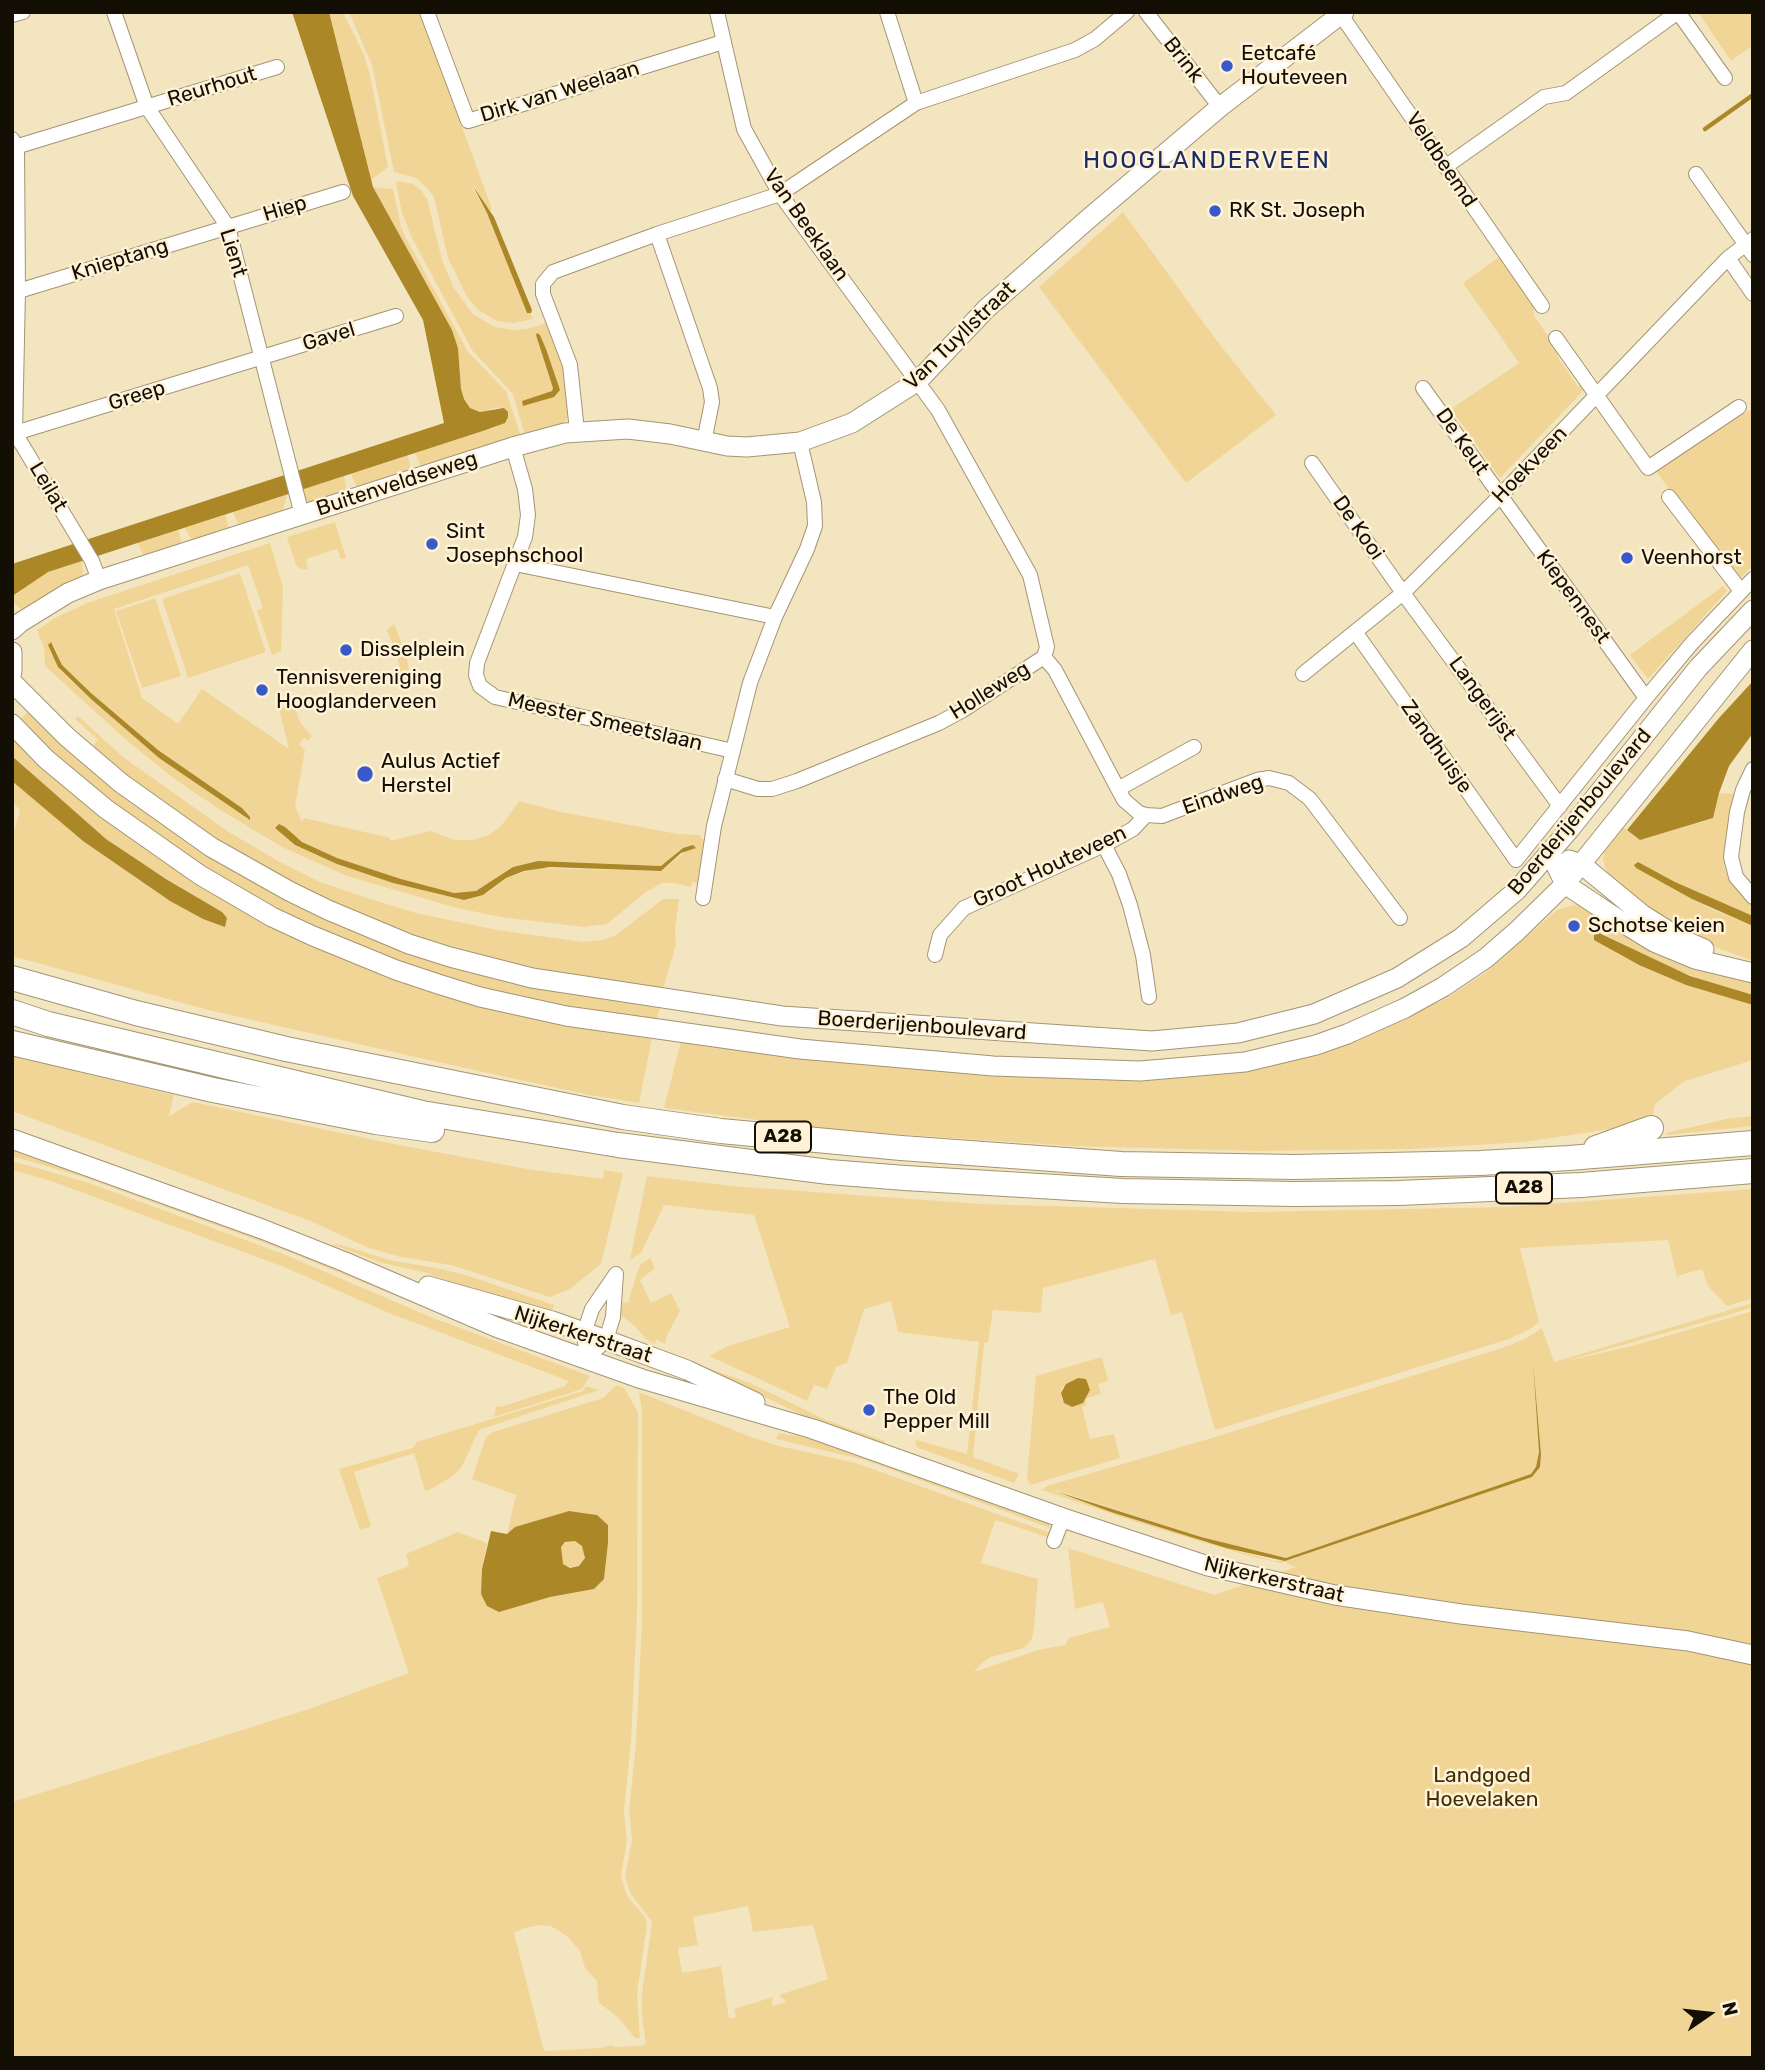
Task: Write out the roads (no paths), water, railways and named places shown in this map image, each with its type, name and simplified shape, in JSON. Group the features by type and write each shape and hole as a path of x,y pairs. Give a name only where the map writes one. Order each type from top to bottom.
{"highway":[{"name":"A28","path":"12,978 136,1013 286,1049 623,1116 721,1131 901,1148 1121,1164 1294,1167 1479,1163 1753,1143"},
{"name":"A28","path":"12,1012 48,1024 422,1113 714,1158 919,1179 1123,1191 1295,1194 1399,1193 1581,1185 1753,1171"},
{"name":"A28","path":"12,1043 213,1090 376,1122 617,1158 714,1158"},
{"name":"A28","path":"1569,1158 1651,1128"}],"main road":[{"name":"Van Tuyllstraat","path":"800,442 852,424 918,381 1010,287 1220,107 1342,13"},
{"name":"Buitenveldseweg","path":"12,630 68,593 99,580 513,447 577,431 628,429 747,447 800,442"},
{"name":"Boerderijenboulevard","path":"12,682 67,737 137,795 211,846 289,891 369,928 450,957 532,978 782,1016 1152,1041 1238,1033 1282,1024 1314,1014 1397,978 1434,957 1517,890 1550,853 1698,668 1753,610"},
{"name":"Boerderijenboulevard","path":"12,724 47,759 136,832 233,896 313,936 396,970 480,997 566,1016 814,1050 993,1066 1140,1071 1245,1062 1292,1052 1337,1038 1415,1003 1486,958 1565,884 1753,650"},
{"path":"12,652 12,672"},
{"path":"1550,853 1581,864 1643,915 1681,939 1753,972"},
{"path":"1550,853 1565,884 1654,942 1695,959 1753,972"},
{"name":"Nijkerkerstraat","path":"12,1139 186,1201 345,1262 496,1327 642,1379 813,1429 1063,1518 1208,1566 1335,1595 1461,1614 1688,1641 1753,1655"},
{"name":"Nijkerkerstraat","path":"345,1262 552,1321 606,1340 687,1370 813,1429"}],"street":[{"path":"12,15 23,12"},
{"name":"Lient","path":"114,12 147,107 228,227 302,515"},
{"name":"Dirk van Weelaan","path":"427,12 468,121 723,42"},
{"name":"Van Beeklaan","path":"717,12 744,128 779,194 918,381"},
{"path":"887,12 916,103"},
{"path":"577,431 570,365 543,294 544,284 553,272 779,194 916,103 1075,50 1095,39 1127,12"},
{"name":"Brink","path":"1146,12 1220,107"},
{"path":"1445,167 1544,97 1566,93 1678,12 1725,78"},
{"name":"Veldbeemd","path":"1342,13 1542,306"},
{"name":"Reurhout","path":"14,145 277,67"},
{"path":"14,145 14,433"},
{"path":"1696,174 1750,246"},
{"name":"Hiep","path":"228,227 343,192"},
{"name":"Knieptang","path":"15,292 228,227"},
{"path":"657,234 710,388 712,402 704,442"},
{"name":"Hoekveen","path":"1303,674 1403,593 1728,258 1750,246"},
{"path":"1728,258 1753,294"},
{"name":"Gavel","path":"262,358 396,316"},
{"path":"1556,338 1648,468 1739,407"},
{"name":"Greep","path":"14,433 262,358"},
{"name":"Holleweg","path":"725,779 758,789 772,789 797,781 939,723 1044,657 1046,637 1030,575 938,410 918,381"},
{"name":"De Keut","path":"1423,388 1500,496"},
{"name":"Leilat","path":"14,433 80,539 99,580"},
{"path":"703,898 707,860 750,683 775,617 815,526 814,502 800,442"},
{"name":"Meester Smeetslaan","path":"513,447 525,489 528,515 525,537 477,663 477,681 485,692 495,697 733,751"},
{"name":"De Kooi","path":"1312,463 1403,593"},
{"name":"Kiepennest","path":"1500,496 1646,698"},
{"path":"1669,497 1741,591"},
{"path":"515,564 775,617"},
{"name":"Boerderijenboulevard","path":"1516,860 1646,698 1753,579"},
{"name":"Langerijst","path":"1403,593 1560,806"},
{"name":"Zandhuisje","path":"1356,633 1516,860"},
{"path":"1044,657 1055,670 1118,789 1131,806 1146,815"},
{"path":"1118,789 1194,747"},
{"path":"1753,769 1737,812 1731,857 1736,877 1753,897"},
{"name":"Eindweg","path":"1146,815 1173,812 1258,780 1278,779 1289,783 1310,799 1401,918"},
{"name":"Groot Houteveen","path":"935,955 940,935 964,908 1104,845 1133,829 1146,815"},
{"path":"1104,845 1119,874 1130,905 1143,955 1149,997"},
{"path":"616,1274 613,1317 606,1340 587,1358 584,1333 592,1309 616,1274"},
{"path":"1054,1541 1063,1518"}],"waterway":[{"path":"1705,129 1753,95"}],"place":[{"name":"Eetcafé Houteveen","path":"1227,66"},
{"name":"RK St. Joseph","path":"1215,211"},
{"name":"Sint Josephschool","path":"432,544"},
{"name":"Veenhorst","path":"1627,558"},
{"name":"Disselplein","path":"346,650"},
{"name":"Tennisvereniging Hooglanderveen","path":"262,690"},
{"name":"Aulus Actief Herstel","path":"365,774"},
{"name":"Schotse keien","path":"1574,926"},
{"name":"The Old Pepper Mill","path":"869,1410"}],"district":[{"name":"HOOGLANDERVEEN","path":"1207,161"}],"park label":[{"name":"Landgoed Hoevelaken","path":"1482,1788"}]}
